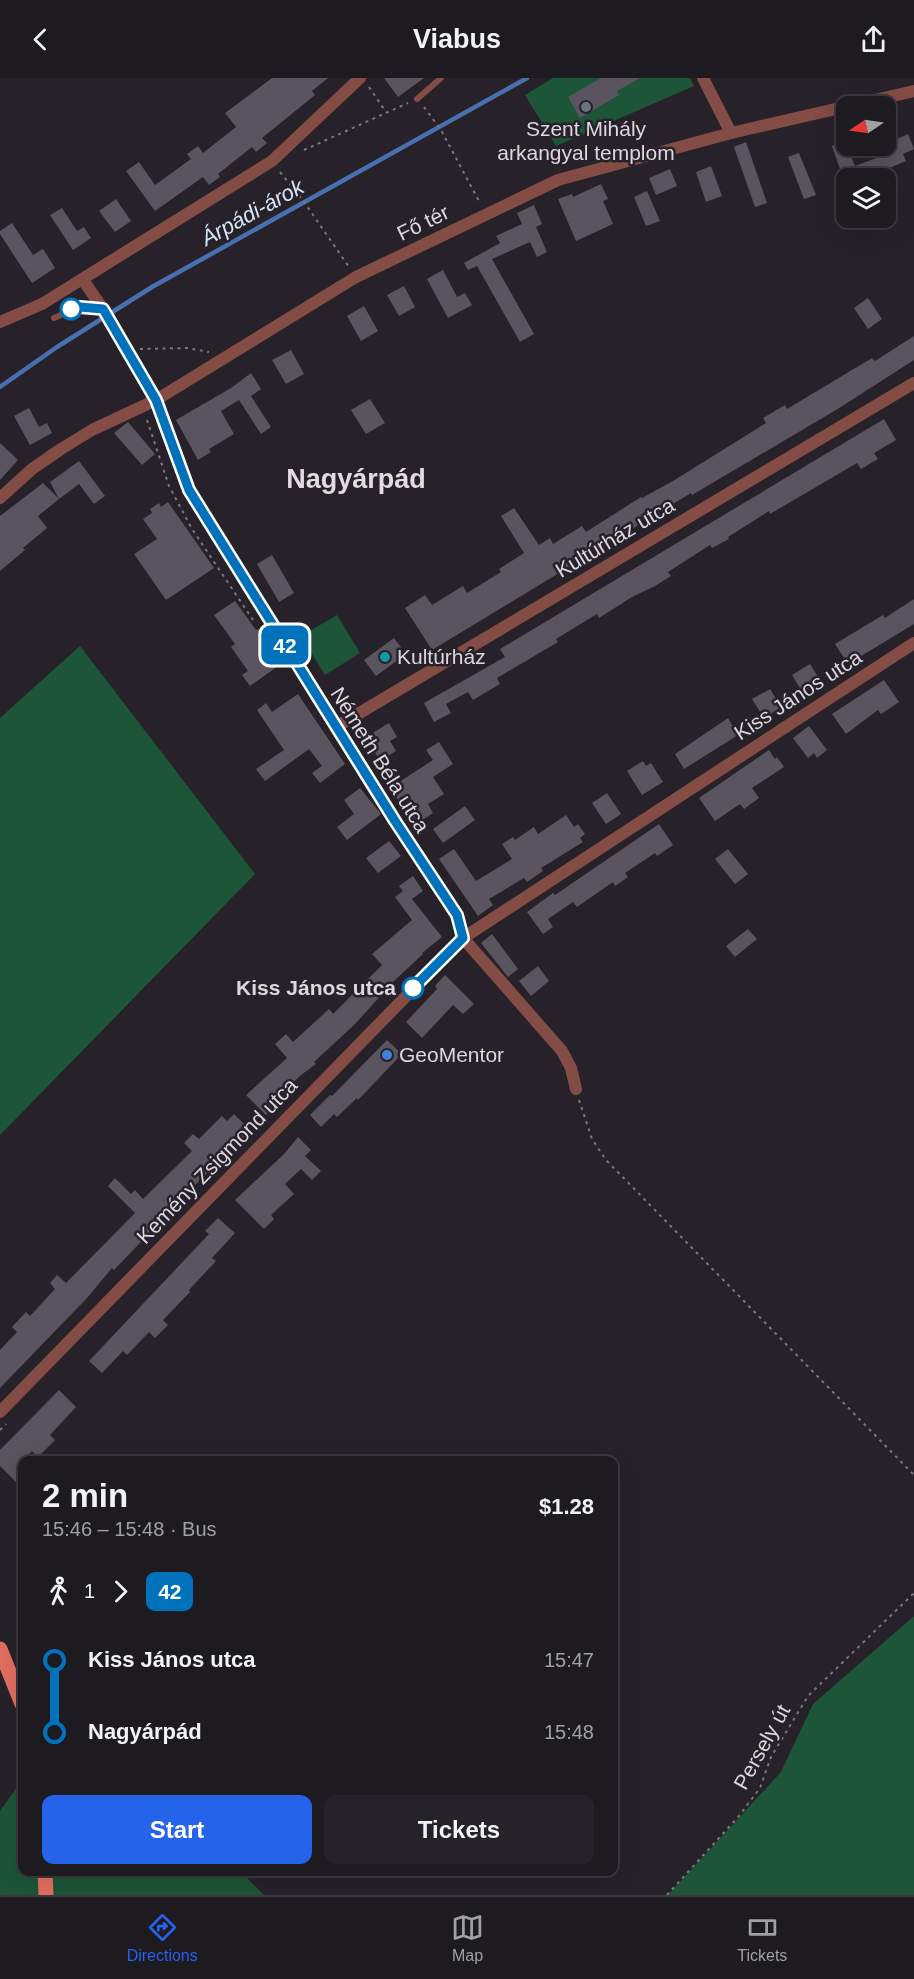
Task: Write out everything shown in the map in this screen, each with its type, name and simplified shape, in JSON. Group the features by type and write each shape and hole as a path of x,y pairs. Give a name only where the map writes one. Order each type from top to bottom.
{"main road":[{"path":"0,1649 18,1694"},
{"path":"45,1876 46,1895"}],"street":[{"path":"703,78 731,133"},
{"path":"0,322 42,304 83,280 272,161 365,82"},
{"name":"Fő tér","path":"0,498 32,469 61,449 92,430 156,400 356,277 485,213 558,180 731,133 914,91"},
{"name":"Németh Béla utca","path":"83,280 103,309 156,400 189,490 336,727 457,915 463,938 562,1051 571,1068 576,1089"},
{"name":"Kultúrház utca","path":"336,727 914,382"},
{"name":"Kiss János utca","path":"463,938 914,643"},
{"name":"Kemény Zsigmond utca","path":"0,1412 463,938"}],"lane":[{"path":"417,99 441,78"},
{"path":"54,318 80,307 103,309"}],"path":[{"path":"365,82 386,112"},
{"path":"299,152 417,99 437,123 485,213"},
{"path":"272,161 302,199 356,277"},
{"path":"123,344 139,349 187,348 230,355"},
{"path":"142,406 169,486 192,529 258,628"},
{"path":"576,1089 592,1139 606,1160 914,1474"},
{"name":"Persely út","path":"667,1895 732,1824 760,1788 771,1757 808,1696 914,1593"}],"green space":[{"path":"553,78 690,78 694,86 556,146 525,95"},
{"path":"337,615 360,653 325,675 301,636"},
{"path":"80,646 255,874 0,1135 0,718"},
{"path":"914,1616 914,1895 668,1895 781,1772 813,1704"},
{"path":"18,1786 18,1876 245,1876 264,1895 0,1895 0,1811"}],"building":[{"path":"272,78 328,78 312,91 315,95 262,138 267,143 256,152 252,147 218,174 220,177 209,185 203,177 155,211 126,171 139,162 155,185 191,159 187,154 198,146 203,153 236,127 225,113"},
{"path":"384,78 424,78 398,97"},
{"name":"Szent Mihály arkangyal templom","path":"601,78 640,78 617,91 619,95 580,118 568,97"},
{"path":"908,134 914,149 903,154 906,161 890,168 840,168 832,146 836,144 836,156 851,156 855,166 882,156 896,156 896,137 897,139"},
{"path":"746,142 767,203 755,207 734,147"},
{"path":"799,153 816,195 804,199 788,157"},
{"path":"711,166 722,196 706,202 696,172"},
{"path":"670,169 677,186 656,195 649,178"},
{"path":"601,184 608,199 603,201 613,224 576,241 558,199 572,194 573,197"},
{"path":"647,191 660,221 646,226 634,197"},
{"path":"116,199 131,221 115,232 99,211"},
{"path":"534,205 542,224 536,227 547,252 537,257 530,242 492,259 534,334 520,342 477,266 468,270 464,263 500,243 496,236 522,224 517,213"},
{"path":"62,208 77,231 84,227 91,238 73,250 50,215"},
{"path":"12,223 33,255 43,249 55,268 32,283 0,234 0,231"},
{"path":"443,270 457,297 465,293 472,305 448,318 427,279"},
{"path":"404,286 415,307 399,316 387,295"},
{"path":"868,298 882,319 868,329 854,308"},
{"path":"364,306 378,331 361,341 347,316"},
{"path":"914,336 914,360 836,410 692,495 691,493 432,650 405,608 425,595 432,605 463,586 467,593 501,572 499,569 524,553 501,516 514,508 539,545 550,538 553,544 582,526 586,532 766,423 763,418 785,405 787,409 872,358 875,361"},
{"path":"291,350 304,374 286,384 272,360"},
{"path":"251,373 261,389 251,396 271,427 261,434 239,400 221,411 234,434 209,449 211,452 198,460 176,420 231,388"},
{"path":"370,399 385,423 366,434 351,410"},
{"path":"29,408 39,427 47,423 52,433 30,445 14,416"},
{"path":"884,419 896,440 874,453 878,459 861,469 857,463 770,514 769,511 728,537 729,539 712,548 710,545 668,572 671,576 655,586 632,597 599,618 597,614 556,639 558,642 497,678 500,684 473,700 468,692 446,704 451,713 434,722 424,703 505,657 500,649"},
{"path":"128,422 155,454 142,465 114,433"},
{"path":"0,443 18,460 0,480"},
{"path":"79,461 105,496 94,504 79,484 59,499 50,482"},
{"path":"43,483 59,499 38,516 47,528 0,571 0,516"},
{"path":"168,502 214,568 166,600 134,554 157,539 143,519 152,513 150,509 159,503 161,507"},
{"path":"272,555 294,593 279,602 257,564"},
{"path":"914,599 914,624 848,664 835,644 883,615 885,618"},
{"path":"235,601 266,640 262,643 278,666 250,686 242,675 248,671 231,647 235,644 214,615"},
{"name":"Kultúrház","path":"394,638 406,654 376,676 364,660"},
{"path":"810,664 821,682 803,693 792,675"},
{"path":"884,680 899,702 881,714 878,710 846,734 832,714"},
{"path":"770,689 781,707 764,718 752,699"},
{"path":"298,694 345,764 320,783 312,773 322,766 309,749 265,781 256,769 284,750 257,710 266,703 272,712"},
{"path":"728,718 738,735 684,769 675,754"},
{"path":"389,723 397,737 390,741 396,751 380,761 366,737"},
{"path":"809,726 827,750 817,758 814,753 808,758 793,738"},
{"path":"439,742 453,764 433,777 444,794 428,804 433,813 415,825 390,788 433,760 426,750"},
{"path":"769,750 784,767 752,788 759,798 744,809 740,804 715,821 699,798"},
{"path":"643,761 646,766 651,763 663,782 642,795 627,771"},
{"path":"360,788 381,814 347,840 337,827 354,814 344,800"},
{"path":"607,793 621,814 606,824 592,803"},
{"path":"465,806 475,820 443,843 433,829"},
{"path":"566,815 574,827 578,824 585,834 580,838 583,842 541,868 543,871 527,882 524,878 489,899 493,905 478,916 439,859 454,849 476,881 512,859 502,844 513,837 515,840 534,827 538,834"},
{"path":"659,824 673,845 657,856 655,853 625,873 628,877 615,886 613,882 577,907 573,902 548,919 553,927 543,934 527,912"},
{"path":"389,841 401,856 378,873 366,858"},
{"path":"728,849 748,874 735,884 715,859"},
{"path":"413,876 423,891 412,899 442,937 395,980 355,1024 314,1062 316,1064 276,1099 278,1102 266,1115 246,1095 287,1058 275,1044 286,1034 293,1042 329,1009 333,1014 382,965 372,954 412,920 395,897 403,891 399,886"},
{"path":"748,929 757,939 735,957 726,946"},
{"path":"492,934 518,969 508,977 481,943"},
{"path":"538,966 549,981 531,996 519,981"},
{"path":"445,975 474,1004 463,1014 453,1005 422,1038 406,1022 437,989 435,986"},
{"path":"387,1040 402,1054 358,1100 357,1098 337,1117 334,1114 321,1127 310,1115"},
{"path":"234,1114 251,1131 202,1178 114,1270 112,1268 87,1298 0,1388 0,1350 17,1332 12,1327 26,1312 30,1316 55,1289 50,1283 57,1275 66,1283 135,1213 108,1186 115,1178 131,1194 135,1190 143,1199 192,1151 184,1143 193,1134 199,1139 222,1116 227,1121"},
{"path":"298,1137 311,1150 305,1156 321,1171 312,1180 301,1169 285,1184 294,1194 271,1215 274,1219 264,1229 235,1200 284,1154"},
{"path":"218,1218 235,1233 212,1258 216,1261 163,1320 168,1325 155,1338 149,1332 127,1355 123,1351 102,1373 89,1361 209,1234 205,1231"},
{"path":"59,1390 76,1407 50,1435 55,1440 39,1456 32,1451 27,1456 18,1456 18,1484 0,1466 0,1450"}],"waterway":[{"name":"Árpádi-árok","path":"0,387 57,347 152,287 527,78"}],"bus line":[{"name":"42","path":"71,309 87,307 103,309 156,400 189,490 395,821 457,915 463,938 413,988"}],"place":[{"name":"Szent Mihály arkangyal templom","path":"586,107"},
{"name":"Kultúrház","path":"385,657"},
{"name":"Kiss János utca","path":"413,988"},
{"name":"GeoMentor","path":"387,1055"}],"district":[{"name":"Nagyárpád","path":"356,479"}]}
